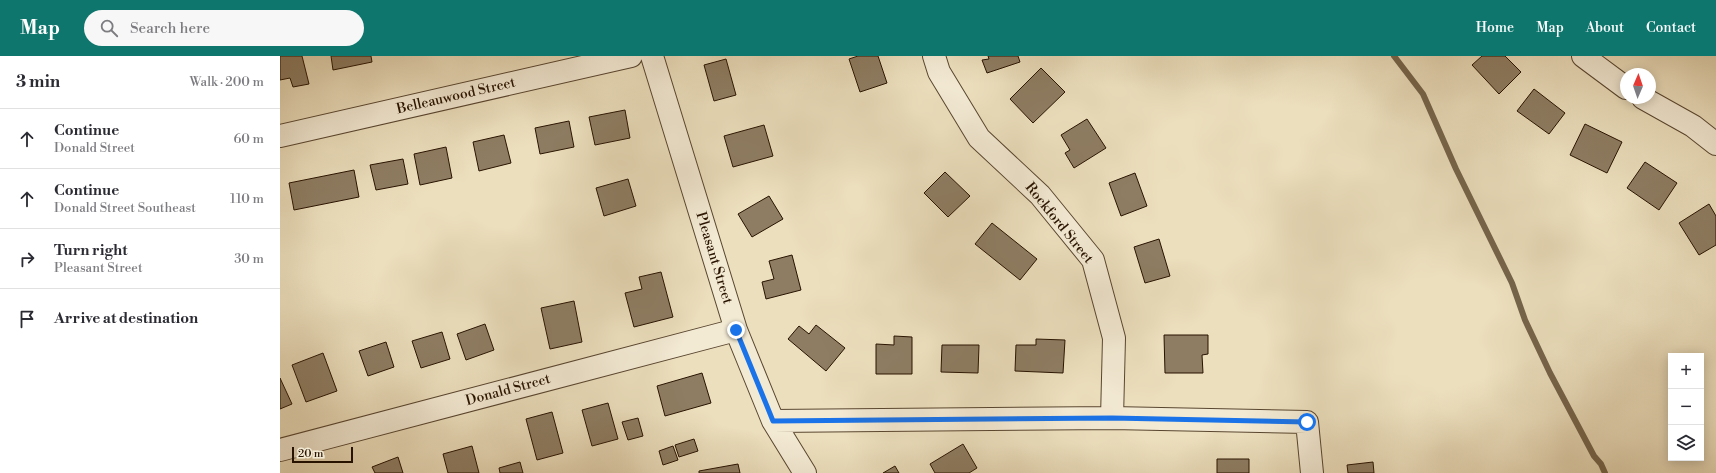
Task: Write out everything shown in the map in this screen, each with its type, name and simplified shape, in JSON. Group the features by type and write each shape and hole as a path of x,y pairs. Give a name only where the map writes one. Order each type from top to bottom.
{"street":[{"name":"Belleauwood Street","path":"280,136 631,56"},
{"name":"Pleasant Street","path":"652,56 736,330 773,421 805,473"},
{"name":"Rockford Street","path":"934,56 939,72 980,138 1040,195 1093,260 1114,338 1112,418"},
{"path":"1583,56 1620,84"},
{"path":"1654,104 1693,126 1716,144"},
{"name":"Donald Street","path":"280,450 736,330"},
{"path":"773,421 1112,418 1307,422 1312,473"}],"building":[{"path":"280,56 302,56 309,84 293,87 290,78 280,80"},
{"path":"331,56 371,56 372,62 333,70"},
{"path":"858,56 878,56 887,83 860,92 849,59"},
{"path":"988,56 1018,56 1020,62 987,73 982,60 989,59"},
{"path":"1482,56 1505,56 1521,72 1499,94 1472,65"},
{"path":"726,59 736,95 714,101 704,65"},
{"path":"1041,68 1065,92 1033,123 1010,99"},
{"path":"1534,89 1565,113 1549,134 1517,111"},
{"path":"625,110 630,138 595,145 589,117"},
{"path":"1087,119 1106,148 1074,168 1065,153 1070,150 1061,135"},
{"path":"569,121 574,147 540,154 535,128"},
{"path":"1585,124 1622,142 1607,173 1570,155"},
{"path":"764,125 773,156 733,167 724,136"},
{"path":"504,135 511,163 479,171 473,142"},
{"path":"446,147 452,178 420,185 414,154"},
{"path":"403,159 408,184 376,190 370,165"},
{"path":"1645,162 1677,183 1659,210 1627,188"},
{"path":"354,170 359,197 294,210 289,183"},
{"path":"945,172 970,196 948,217 924,193"},
{"path":"1135,173 1147,206 1121,216 1109,183"},
{"path":"628,179 636,206 604,216 596,188"},
{"path":"769,196 783,219 752,237 738,214"},
{"path":"1709,204 1716,216 1716,245 1699,255 1679,223"},
{"path":"992,223 1037,259 1020,280 975,244"},
{"path":"1159,239 1170,276 1145,283 1134,247"},
{"path":"792,255 801,290 766,299 762,282 774,279 769,261"},
{"path":"661,272 673,317 634,327 625,293 642,289 639,277"},
{"path":"574,301 582,342 550,349 541,308"},
{"path":"485,324 494,350 466,360 457,334"},
{"path":"816,325 845,348 826,371 788,339 799,326 809,334"},
{"path":"442,332 450,359 421,368 412,341"},
{"path":"1164,335 1208,335 1208,354 1202,355 1203,373 1165,373"},
{"path":"894,336 912,337 912,374 876,374 876,344 894,345"},
{"path":"1036,339 1065,340 1063,373 1015,371 1016,345 1036,345"},
{"path":"386,342 394,367 368,376 359,351"},
{"path":"942,345 979,345 978,373 941,372"},
{"path":"323,353 337,391 306,402 292,365"},
{"path":"702,373 711,403 665,416 657,386"},
{"path":"280,378 292,404 280,409"},
{"path":"608,403 618,439 592,446 582,410"},
{"path":"552,412 563,453 537,460 526,419"},
{"path":"638,418 643,436 628,440 622,422"},
{"path":"694,439 698,451 679,457 675,445"},
{"path":"963,444 977,468 969,473 935,473 930,464"},
{"path":"472,446 479,473 448,473 443,454"},
{"path":"673,446 678,460 663,465 659,451"},
{"path":"398,457 403,473 375,473 372,467"},
{"path":"1217,459 1249,459 1249,473 1217,473"},
{"path":"520,462 523,473 500,473 499,468"},
{"path":"1373,462 1374,473 1348,473 1347,465"},
{"path":"738,464 740,473 699,473 699,471"},
{"path":"895,466 899,473 883,473"}],"waterway":[{"path":"1394,56 1423,94 1456,169 1512,283 1525,320 1550,373 1594,456 1601,464 1605,473"}],"route":[{"path":"736,330 773,421 1112,418 1307,422"}]}
